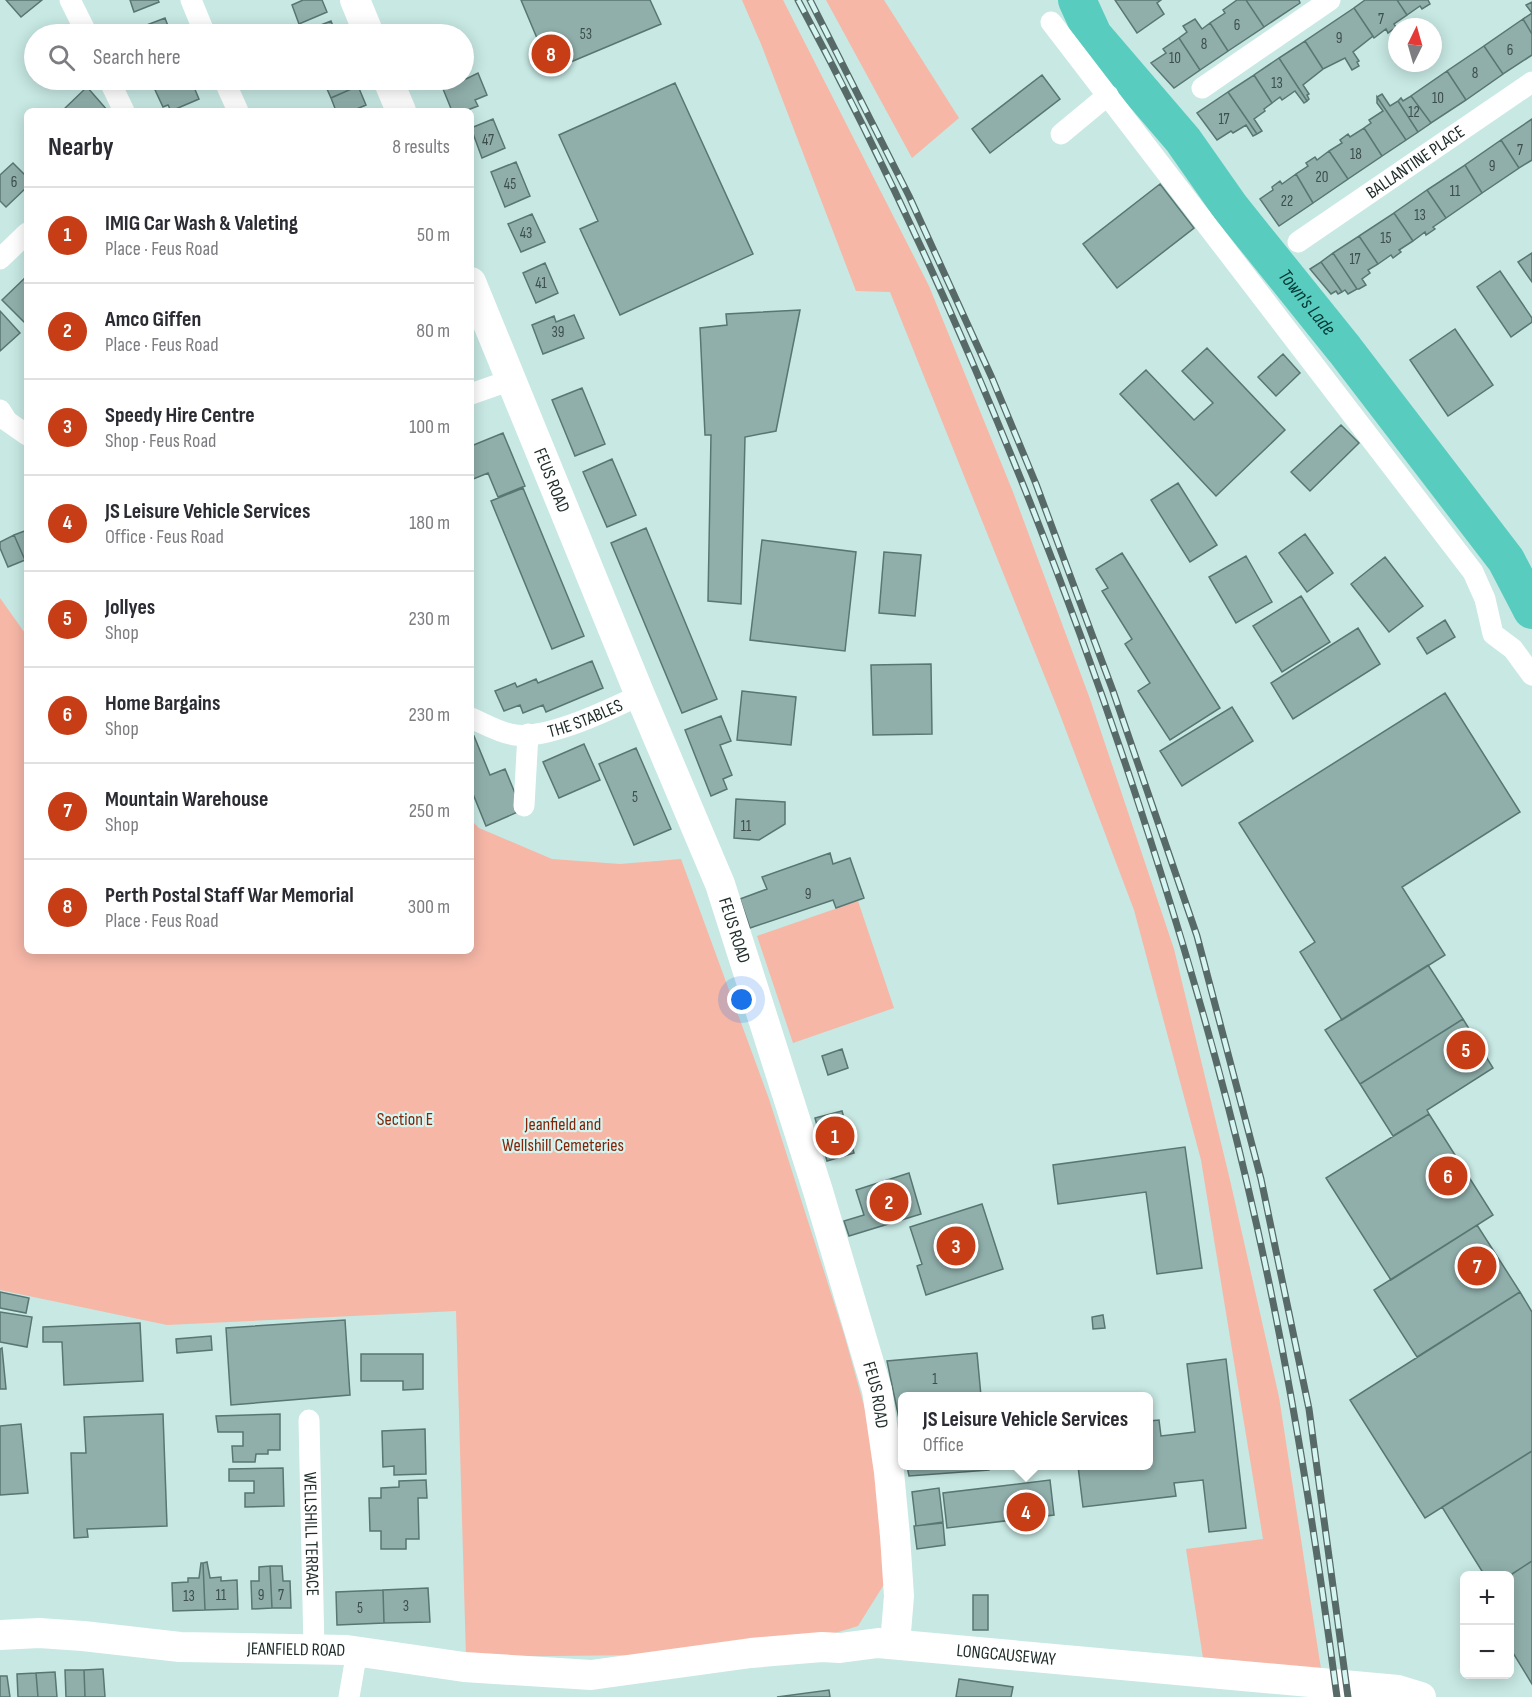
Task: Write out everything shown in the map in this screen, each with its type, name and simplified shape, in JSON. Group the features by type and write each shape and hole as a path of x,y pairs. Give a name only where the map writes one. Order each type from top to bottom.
{"street":[{"path":"70,0 82,24"},
{"path":"191,0 202,24"},
{"path":"355,0 365,24"},
{"path":"1202,88 1330,0"},
{"path":"1051,22 1473,572 1485,599 1493,634 1514,649 1532,675"},
{"name":"BALLANTINE PLACE","path":"1298,242 1532,82"},
{"path":"114,90 123,108"},
{"path":"229,90 237,108"},
{"path":"392,90 400,108"},
{"path":"1061,134 1108,95"},
{"path":"0,259 24,236"},
{"name":"FEUS ROAD","path":"474,289 720,884 818,1191 877,1390 890,1472 895,1536 899,1596 895,1644"},
{"path":"474,393 511,380"},
{"path":"0,410 7,421 24,433"},
{"name":"THE STABLES","path":"474,719 516,735 550,732 640,695"},
{"name":"THE STABLES","path":"524,806 528,734"},
{"name":"WELLSHILL TERRACE","path":"309,1420 314,1649"},
{"name":"JEANFIELD ROAD","path":"0,1635 39,1633 180,1647 357,1651 594,1686"},
{"name":"LONGCAUSEWAY","path":"594,1686 751,1653 822,1647 840,1648 878,1642 1303,1680 1409,1693"},
{"path":"349,1697 357,1651"}],"green space":[{"path":"742,0 783,0 929,286 1013,492 1090,699 1174,949 1230,1180 1279,1397 1321,1669 1203,1658 1186,1549 1263,1539 1201,1160 1134,910 1059,712 890,292 856,291"},
{"path":"826,0 884,0 959,118 912,158"},
{"name":"Jeanfield and Wellshill Cemeteries","path":"0,598 24,632 24,954 474,954 474,823 479,828 552,859 620,864 681,859 769,1099 844,1334 877,1452 888,1578 858,1626 819,1638 643,1655 466,1657 456,1311 167,1325 0,1290"},
{"path":"858,901 894,1008 793,1043 757,936"}],"building":[{"path":"6,0 42,0 21,17"},
{"path":"130,0 158,0 159,2 134,12"},
{"path":"303,0 322,0 327,12 299,24 292,5"},
{"path":"521,0 650,0 661,24 547,72 541,58 558,52 555,45 542,50"},
{"path":"1115,0 1161,0 1157,3 1164,14 1137,33"},
{"path":"1237,0 1246,0 1264,27 1228,51 1210,23 1225,13 1223,10"},
{"path":"1246,0 1299,0 1300,3 1264,27"},
{"path":"1365,0 1397,0 1407,15 1403,18 1388,18 1388,33 1386,29 1374,38 1354,8"},
{"path":"1397,0 1428,0 1430,4 1422,9 1420,6 1407,15"},
{"path":"1532,2 1532,13 1526,5"},
{"path":"1354,8 1373,36 1353,52 1359,61 1357,62 1359,66 1352,70 1345,58 1323,69 1305,41"},
{"path":"1532,13 1532,34 1523,19"},
{"path":"165,18 167,24 149,24"},
{"path":"1195,19 1202,29 1210,23 1228,51 1200,70 1179,38 1187,32 1183,26"},
{"path":"1523,19 1532,34 1532,55 1503,74 1484,46"},
{"path":"1179,38 1200,70 1174,88 1151,63 1166,53 1163,49"},
{"path":"1305,41 1323,69 1303,85 1309,94 1307,101 1279,58"},
{"path":"1484,46 1503,74 1466,100 1447,71"},
{"path":"1279,58 1307,101 1304,103 1295,91 1282,100 1280,97 1272,103 1254,75"},
{"path":"1447,71 1466,100 1431,123 1411,96"},
{"path":"478,73 487,95 475,100 478,106 473,108 451,108 443,90 474,90 474,75"},
{"path":"1042,75 1060,99 990,153 972,129"},
{"path":"1254,75 1272,103 1254,119 1262,131 1257,134 1228,92"},
{"path":"675,83 753,254 620,315 580,229 598,221 559,135"},
{"path":"84,90 90,90 105,108 65,108"},
{"path":"155,90 195,90 199,99 178,108 170,108 168,105 163,107"},
{"path":"327,90 349,90 331,98"},
{"path":"349,90 360,90 366,105 359,108 335,108 331,98"},
{"path":"1228,92 1257,134 1253,136 1246,125 1217,140 1197,113"},
{"path":"1382,94 1390,106 1398,101 1418,132 1406,140 1377,97"},
{"path":"1411,96 1431,123 1418,132 1398,101"},
{"path":"1377,97 1406,140 1382,156 1364,128 1371,123 1369,120 1383,111 1377,103"},
{"path":"493,119 505,148 482,158 474,136 474,127"},
{"path":"1532,119 1532,160 1519,168 1501,140"},
{"path":"1364,128 1382,156 1348,179 1329,151 1342,143 1340,140 1348,134 1350,137"},
{"path":"1501,140 1519,168 1482,193 1465,165"},
{"path":"1329,151 1348,179 1313,203 1296,174 1308,166 1306,163 1315,157 1317,160"},
{"path":"516,162 530,196 505,207 491,172"},
{"path":"13,163 24,174 24,190 6,207 0,201 0,175"},
{"path":"1465,165 1482,193 1446,218 1427,190"},
{"path":"1296,174 1313,203 1279,226 1260,199 1273,190 1272,187 1280,181 1282,184"},
{"path":"1160,184 1194,228 1117,288 1083,244"},
{"path":"1427,190 1446,218 1433,227 1435,229 1426,235 1425,232 1413,241 1394,213"},
{"path":"1394,213 1413,241 1399,250 1401,252 1393,258 1391,255 1378,264 1359,236"},
{"path":"532,214 545,242 521,252 508,224"},
{"path":"1359,236 1378,264 1368,270 1370,273 1362,279 1366,285 1357,289 1333,253"},
{"path":"1333,253 1357,289 1348,294 1345,290 1342,292 1321,262"},
{"path":"1532,253 1532,282 1518,262"},
{"path":"1321,262 1342,292 1338,294 1336,291 1331,294 1310,269"},
{"path":"545,263 558,293 536,303 523,273"},
{"path":"1500,271 1532,318 1532,322 1511,337 1477,287"},
{"path":"24,279 24,322 2,300"},
{"path":"800,310 776,431 745,437 741,604 708,601 711,435 705,435 700,328 727,325 726,314"},
{"path":"0,311 20,333 0,351"},
{"path":"574,315 584,338 543,354 532,325 554,316 556,322"},
{"path":"1455,329 1493,385 1448,416 1410,360"},
{"path":"1207,348 1285,430 1216,496 1120,394 1146,370 1194,420 1213,403 1182,371"},
{"path":"1283,354 1300,373 1276,396 1258,377"},
{"path":"582,388 605,444 575,456 552,400"},
{"path":"1341,425 1359,443 1310,491 1291,472"},
{"path":"503,433 525,486 498,497 488,473 474,479 474,445"},
{"path":"612,459 636,515 607,527 583,472"},
{"path":"1178,483 1217,545 1190,562 1151,500"},
{"path":"523,488 584,636 552,649 491,501"},
{"path":"646,528 717,699 682,713 611,543"},
{"path":"24,531 24,558 14,535"},
{"path":"1305,534 1333,573 1307,592 1279,553"},
{"path":"14,535 24,560 8,567 0,548 0,542"},
{"path":"762,540 856,552 845,651 750,640"},
{"path":"884,552 921,555 915,616 879,613"},
{"path":"1122,553 1220,708 1170,740 1138,691 1150,683 1125,644 1132,639 1102,591 1108,588 1096,569"},
{"path":"1246,556 1272,602 1236,623 1209,577"},
{"path":"1385,557 1423,606 1389,632 1351,584"},
{"path":"1301,596 1330,642 1282,672 1253,626"},
{"path":"1445,620 1455,637 1427,654 1417,638"},
{"path":"1358,628 1380,664 1293,719 1271,683"},
{"path":"592,661 603,688 546,712 543,705 523,713 520,705 504,711 495,691 515,683 517,687 536,679 538,683"},
{"path":"931,664 932,734 873,735 871,665"},
{"path":"742,691 796,697 791,745 737,740"},
{"path":"1445,693 1520,812 1402,887 1445,955 1342,1020 1300,952 1315,942 1239,823"},
{"path":"1232,707 1253,741 1182,786 1160,751"},
{"path":"721,716 731,741 720,745 732,775 723,779 727,789 711,796 685,730"},
{"path":"474,736 490,775 505,769 522,810 486,826 474,796"},
{"path":"584,744 600,780 559,798 543,762"},
{"path":"636,748 671,829 634,845 599,764"},
{"path":"736,799 785,802 785,824 759,840 734,838"},
{"path":"830,853 833,864 850,858 864,898 836,908 833,900 750,928 740,899 767,889 762,877"},
{"path":"1428,965 1463,1019 1360,1084 1325,1030"},
{"path":"1463,1019 1493,1068 1427,1110 1429,1114 1393,1136 1360,1084"},
{"path":"842,1049 848,1068 828,1075 822,1056"},
{"path":"842,1111 854,1153 827,1161 815,1118"},
{"path":"1429,1114 1493,1215 1391,1280 1326,1178"},
{"path":"1185,1147 1202,1268 1157,1274 1146,1192 1058,1204 1053,1165"},
{"path":"909,1173 921,1214 849,1236 844,1221 864,1215 856,1190"},
{"path":"982,1204 1003,1269 926,1295 917,1266 922,1264 910,1227"},
{"path":"1477,1225 1520,1292 1417,1357 1374,1290"},
{"path":"0,1292 29,1298 26,1313 0,1308"},
{"path":"1520,1292 1532,1312 1532,1451 1425,1518 1350,1400"},
{"path":"0,1312 32,1317 27,1347 0,1342"},
{"path":"1103,1315 1105,1328 1093,1329 1092,1317"},
{"path":"345,1320 350,1395 231,1405 226,1328"},
{"path":"140,1323 143,1381 64,1385 62,1342 43,1342 43,1327"},
{"path":"211,1336 212,1350 177,1353 176,1339"},
{"path":"2,1348 6,1389 0,1389 0,1349"},
{"path":"977,1353 981,1392 898,1392 898,1414 887,1361"},
{"path":"361,1354 423,1354 423,1389 403,1390 403,1381 361,1381"},
{"path":"1226,1359 1246,1528 1209,1532 1203,1480 1174,1483 1176,1496 1083,1507 1078,1470 1153,1470 1153,1421 1159,1420 1161,1436 1195,1432 1187,1364"},
{"path":"163,1414 167,1526 87,1529 88,1537 74,1538 71,1453 86,1453 84,1417"},
{"path":"280,1414 280,1450 268,1450 268,1454 256,1454 255,1462 233,1462 232,1446 243,1446 243,1432 218,1432 216,1416"},
{"path":"21,1424 28,1493 0,1495 0,1426"},
{"path":"425,1429 426,1474 394,1475 394,1466 383,1467 382,1431"},
{"path":"1532,1451 1532,1561 1514,1573 1482,1571 1442,1507"},
{"path":"283,1468 284,1506 245,1507 245,1493 254,1493 254,1481 229,1481 229,1469"},
{"path":"908,1470 989,1470 909,1476"},
{"path":"426,1480 427,1498 418,1498 419,1539 406,1539 406,1549 381,1549 381,1531 370,1531 369,1498 381,1498 381,1488 399,1487 399,1481"},
{"path":"1050,1480 1054,1515 947,1528 943,1493"},
{"path":"939,1488 943,1522 916,1526 912,1492"},
{"path":"943,1523 945,1545 917,1549 914,1526"},
{"path":"1532,1561 1532,1684 1514,1655 1514,1573"},
{"path":"207,1562 210,1578 221,1577 221,1581 237,1580 238,1609 205,1610 203,1563"},
{"path":"201,1563 203,1563 205,1610 173,1611 172,1583 188,1582 188,1578 199,1578"},
{"path":"270,1566 272,1608 252,1609 251,1581 259,1581 259,1567"},
{"path":"270,1566 282,1566 283,1581 290,1581 291,1608 272,1608"},
{"path":"428,1588 430,1622 384,1623 383,1590"},
{"path":"383,1590 384,1623 337,1625 336,1592"},
{"path":"973,1595 988,1595 988,1630 973,1630"},
{"path":"103,1669 105,1697 85,1697 84,1670"},
{"path":"65,1670 84,1670 85,1697 66,1697"},
{"path":"55,1672 57,1697 38,1697 36,1673"},
{"path":"36,1673 38,1697 18,1697 17,1674"},
{"path":"0,1676 7,1676 10,1697 0,1697"},
{"path":"959,1679 1013,1687 1011,1697 956,1697"},
{"path":"829,1690 830,1697 777,1697"}],"waterway":[{"name":"Town's Lade","path":"1077,0 1093,35 1183,140 1230,207 1345,350 1506,560 1532,610"}],"railway":[{"path":"798,0 897,197 988,398 1069,603 1156,857 1236,1136 1275,1310 1319,1568 1337,1697"},
{"path":"810,0 909,196 992,378 1036,484 1113,691 1197,936 1261,1179 1309,1409 1348,1697"}],"place":[{"name":"Perth Postal Staff War Memorial","path":"551,54"},
{"name":"Jollyes","path":"1466,1050"},
{"name":"IMIG Car Wash & Valeting","path":"835,1136"},
{"name":"Home Bargains","path":"1448,1176"},
{"name":"Amco Giffen","path":"889,1202"},
{"name":"Speedy Hire Centre","path":"956,1246"},
{"name":"Mountain Warehouse","path":"1477,1266"},
{"name":"JS Leisure Vehicle Services","path":"1026,1512"}],"park label":[{"name":"Section E","path":"405,1119"}]}
